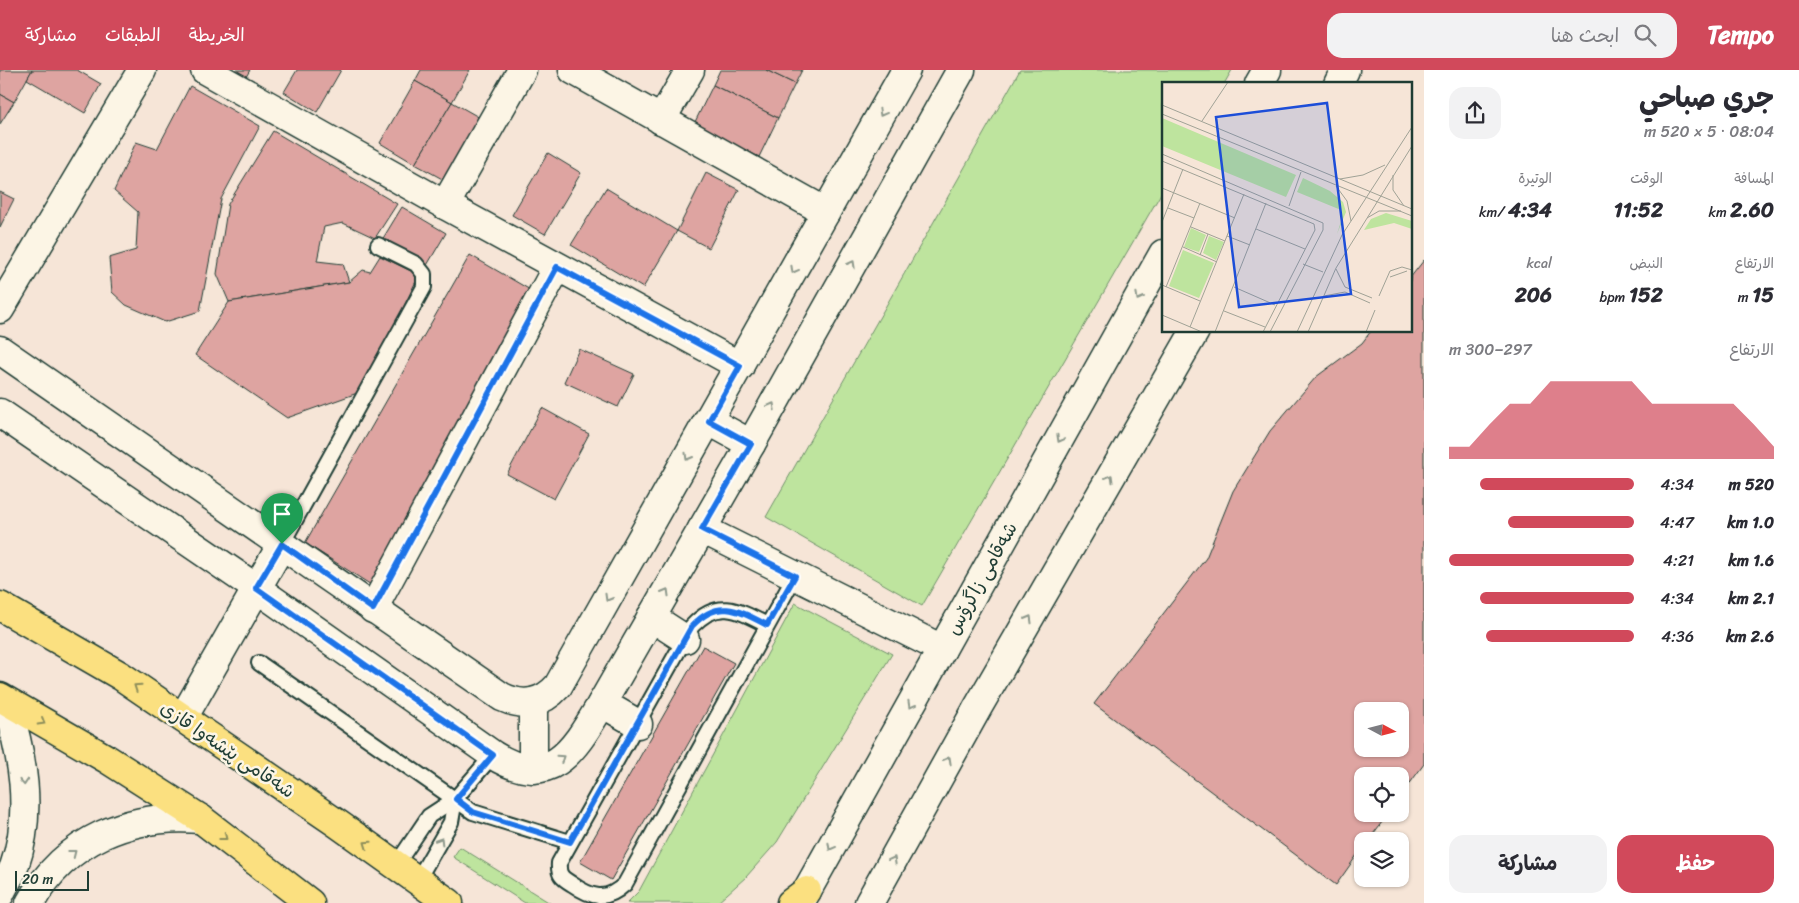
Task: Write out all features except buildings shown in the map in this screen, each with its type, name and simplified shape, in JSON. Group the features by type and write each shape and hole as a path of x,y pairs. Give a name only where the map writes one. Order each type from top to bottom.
{"highway":[{"name":"شەقامی پێشەوا قازی","path":"0,606 121,676 449,903"},
{"path":"3,699 107,760 201,819 310,903"}],"street":[{"path":"0,309 142,70"},
{"path":"205,70 446,206 740,366"},
{"path":"446,206 522,70"},
{"path":"573,70 826,212"},
{"path":"661,120 690,70"},
{"path":"0,350 502,697 512,702 523,704 543,699 558,686 906,70"},
{"path":"0,413 256,588 505,763 533,770 547,766 559,760 580,740 751,444 961,70"},
{"path":"1260,82 1266,70"},
{"path":"1339,82 1346,70"},
{"name":"شەقامی زاگرۆس","path":"799,899 942,649 1162,256"},
{"path":"373,609 557,267"},
{"path":"869,903 978,707 1194,332"},
{"path":"709,421 751,444"},
{"path":"702,529 942,649"},
{"path":"183,718 282,544"},
{"path":"651,617 685,639"},
{"path":"0,894 14,867 21,840 24,812 21,756 3,699"},
{"path":"533,702 533,770"},
{"path":"602,703 638,724"},
{"path":"30,903 37,890 69,856 88,842 109,831 131,823 155,819 178,817 201,819"}],"lane":[{"path":"282,544 424,287 424,274 416,264 378,245"},
{"path":"767,625 740,611 723,608 714,610 698,619 692,626 559,863 558,871 562,878 586,894 594,896 611,894 625,884 795,576"},
{"path":"259,663 473,812 570,842"},
{"path":"407,873 428,816 456,799 493,755"},
{"path":"407,873 451,822 456,799"}],"green space":[{"path":"1020,70 1232,70 1225,82 1162,82 1162,192 922,606 766,517"},
{"path":"795,603 892,654 777,842 746,877 717,903 627,903 639,891"},
{"path":"460,847 550,903 525,903 453,857"}],"route":[{"path":"557,267 740,366 709,421 751,444 702,529 795,576 767,625 740,611 723,608 706,614 692,626 570,842 473,812 456,799 493,755 256,588 282,544 373,609 557,267"}]}
